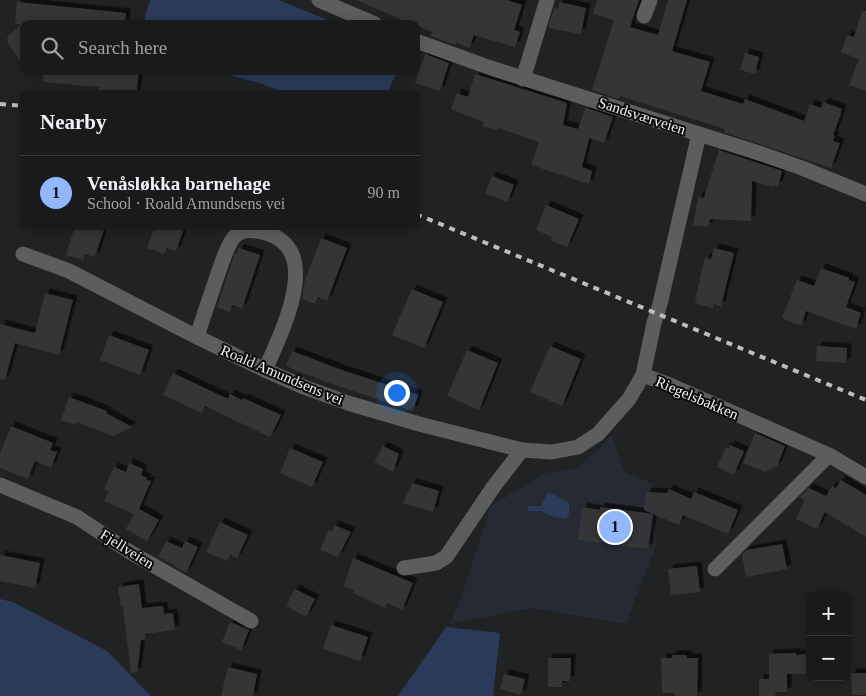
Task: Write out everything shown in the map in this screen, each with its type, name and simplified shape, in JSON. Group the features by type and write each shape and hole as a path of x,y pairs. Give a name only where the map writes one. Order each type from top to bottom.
{"street":[{"path":"319,0 366,20"},
{"path":"523,79 547,0"},
{"path":"644,16 650,0"},
{"name":"Sandsværveien","path":"420,42 523,79 778,160 866,194"},
{"name":"Riegelsbakken","path":"699,134 643,375 829,455 866,477"},
{"path":"197,337 229,244 236,235 243,231 258,231 272,235 288,247 295,263 296,279 288,313 265,370"},
{"name":"Roald Amundsens vei","path":"23,254 69,271 197,337 304,387 348,403 419,424 522,450 552,452 578,447 598,434 629,399 643,375"},
{"path":"404,568 436,563 446,557 489,493 522,450"},
{"path":"715,569 829,455"},
{"name":"Fjellveien","path":"0,485 77,518 130,552 251,621"}],"shaded area":[{"path":"150,0 279,0 327,20 144,20"},
{"path":"229,75 395,75 389,90 278,90"},
{"path":"612,436 624,472 649,482 658,490 659,498 654,513 656,545 626,624 532,608 449,624 458,607 491,506 545,473 578,468"},
{"path":"548,492 569,502 569,514 566,519 551,516 541,511 527,511 528,506 541,506"},
{"path":"0,599 13,602 107,651 151,696 0,696"},
{"path":"446,627 500,633 493,696 398,696"}],"building":[{"path":"356,0 507,0 522,5 514,30 520,32 515,47 474,35 469,48 456,42 455,45 431,36 432,32 420,27 420,20 403,20"},
{"path":"597,0 639,0 630,27 658,35 668,0 687,0 672,51 710,62 701,91 743,104 745,99 804,121 810,104 821,108 823,102 842,109 833,135 835,136 833,141 840,143 831,168 724,132 725,129 620,96 619,99 592,90 614,20 593,14"},
{"path":"17,2 126,13 125,20 20,20 20,24 15,24"},
{"path":"559,2 586,8 581,34 548,28 554,8 558,9"},
{"path":"862,11 866,11 866,91 849,85 859,59 841,52 847,35 854,37"},
{"path":"20,25 20,61 8,43 8,36"},
{"path":"745,53 759,57 755,74 740,70"},
{"path":"425,54 449,63 440,91 415,83 418,75 420,75 420,68"},
{"path":"475,74 567,103 563,125 578,129 586,108 613,117 604,143 589,138 582,167 592,171 589,184 531,165 539,142 498,128 497,130 482,126 484,122 451,109 457,93 468,97"},
{"path":"44,75 138,75 137,90 99,90 99,87 43,82"},
{"path":"719,150 782,171 778,186 773,185 773,187 752,181 751,221 710,219 708,227 693,225 698,197 704,198"},
{"path":"492,176 514,185 507,202 485,193"},
{"path":"546,205 579,219 567,247 551,241 552,237 536,230"},
{"path":"74,230 104,230 95,257 85,254 83,260 66,255"},
{"path":"154,230 184,230 176,251 167,248 164,254 147,248"},
{"path":"321,238 347,248 327,301 318,297 315,304 302,299 304,283"},
{"path":"239,248 260,255 242,309 232,305 230,312 217,307 235,253 237,254"},
{"path":"714,248 734,253 721,306 713,304 713,308 696,304 697,300 695,300 705,258 711,259"},
{"path":"821,268 855,282 846,307 861,313 856,329 806,311 801,326 782,318 797,280 814,286"},
{"path":"412,289 443,302 424,348 392,335"},
{"path":"45,293 73,300 59,355 15,343 5,380 0,379 0,324 35,333"},
{"path":"109,335 149,350 140,375 100,360"},
{"path":"550,346 581,359 562,406 530,392"},
{"path":"817,346 847,348 846,363 816,361"},
{"path":"467,350 498,363 479,410 447,396"},
{"path":"292,351 418,395 413,411 329,383 286,366"},
{"path":"173,373 228,399 230,394 281,415 270,437 205,406 202,413 163,395"},
{"path":"69,397 107,411 106,413 132,427 113,436 76,422 75,425 61,420"},
{"path":"11,426 53,443 50,450 57,452 51,468 35,461 28,479 0,468 0,453"},
{"path":"755,433 785,446 777,466 765,472 743,463"},
{"path":"730,445 744,451 734,475 717,467 726,447 729,448"},
{"path":"383,446 399,454 393,472 374,462"},
{"path":"290,448 323,462 312,487 280,473"},
{"path":"129,463 143,469 141,475 147,478 146,480 151,481 139,509 159,520 147,541 126,529 134,514 104,501 109,491 104,489 114,467 126,472"},
{"path":"841,480 866,495 866,537 825,512 817,529 796,519 805,500 800,497 809,488 826,496 832,486 836,488"},
{"path":"412,483 439,491 433,512 403,503"},
{"path":"669,489 691,499 694,492 738,510 728,534 683,515 679,525 644,510 646,492 667,493"},
{"path":"582,507 600,510 600,507 653,514 648,549 578,540"},
{"path":"220,522 248,535 237,558 230,555 227,561 206,552"},
{"path":"334,525 351,532 338,557 320,550 329,530 332,531"},
{"path":"166,541 182,548 185,541 198,547 186,573 158,557"},
{"path":"782,544 787,569 746,577 742,555 747,550"},
{"path":"0,555 40,563 35,588 0,581"},
{"path":"353,558 413,583 402,610 387,603 385,608 353,593 354,590 344,586"},
{"path":"697,566 700,592 671,595 668,569"},
{"path":"139,584 142,608 163,606 164,614 173,613 175,630 145,634 146,639 141,640 137,672 131,673 123,606 121,606 118,587"},
{"path":"295,589 315,599 306,617 286,606"},
{"path":"230,622 249,630 241,650 222,642"},
{"path":"331,625 368,637 360,661 323,649"},
{"path":"769,654 806,654 806,674 787,674 787,692 776,692 775,696 759,696 759,679 769,679"},
{"path":"672,655 687,655 687,658 698,658 697,696 675,696 675,693 662,693 661,658 672,658"},
{"path":"548,658 571,658 570,681 562,681 562,687 548,687"},
{"path":"228,667 257,674 253,696 221,696"},
{"path":"851,673 866,673 866,695 852,695"},
{"path":"504,674 525,679 521,695 500,689"}],"railway":[{"path":"0,104 20,106"},
{"path":"420,216 866,400"}],"place":[{"name":"Venåsløkka barnehage","path":"615,527"}]}
